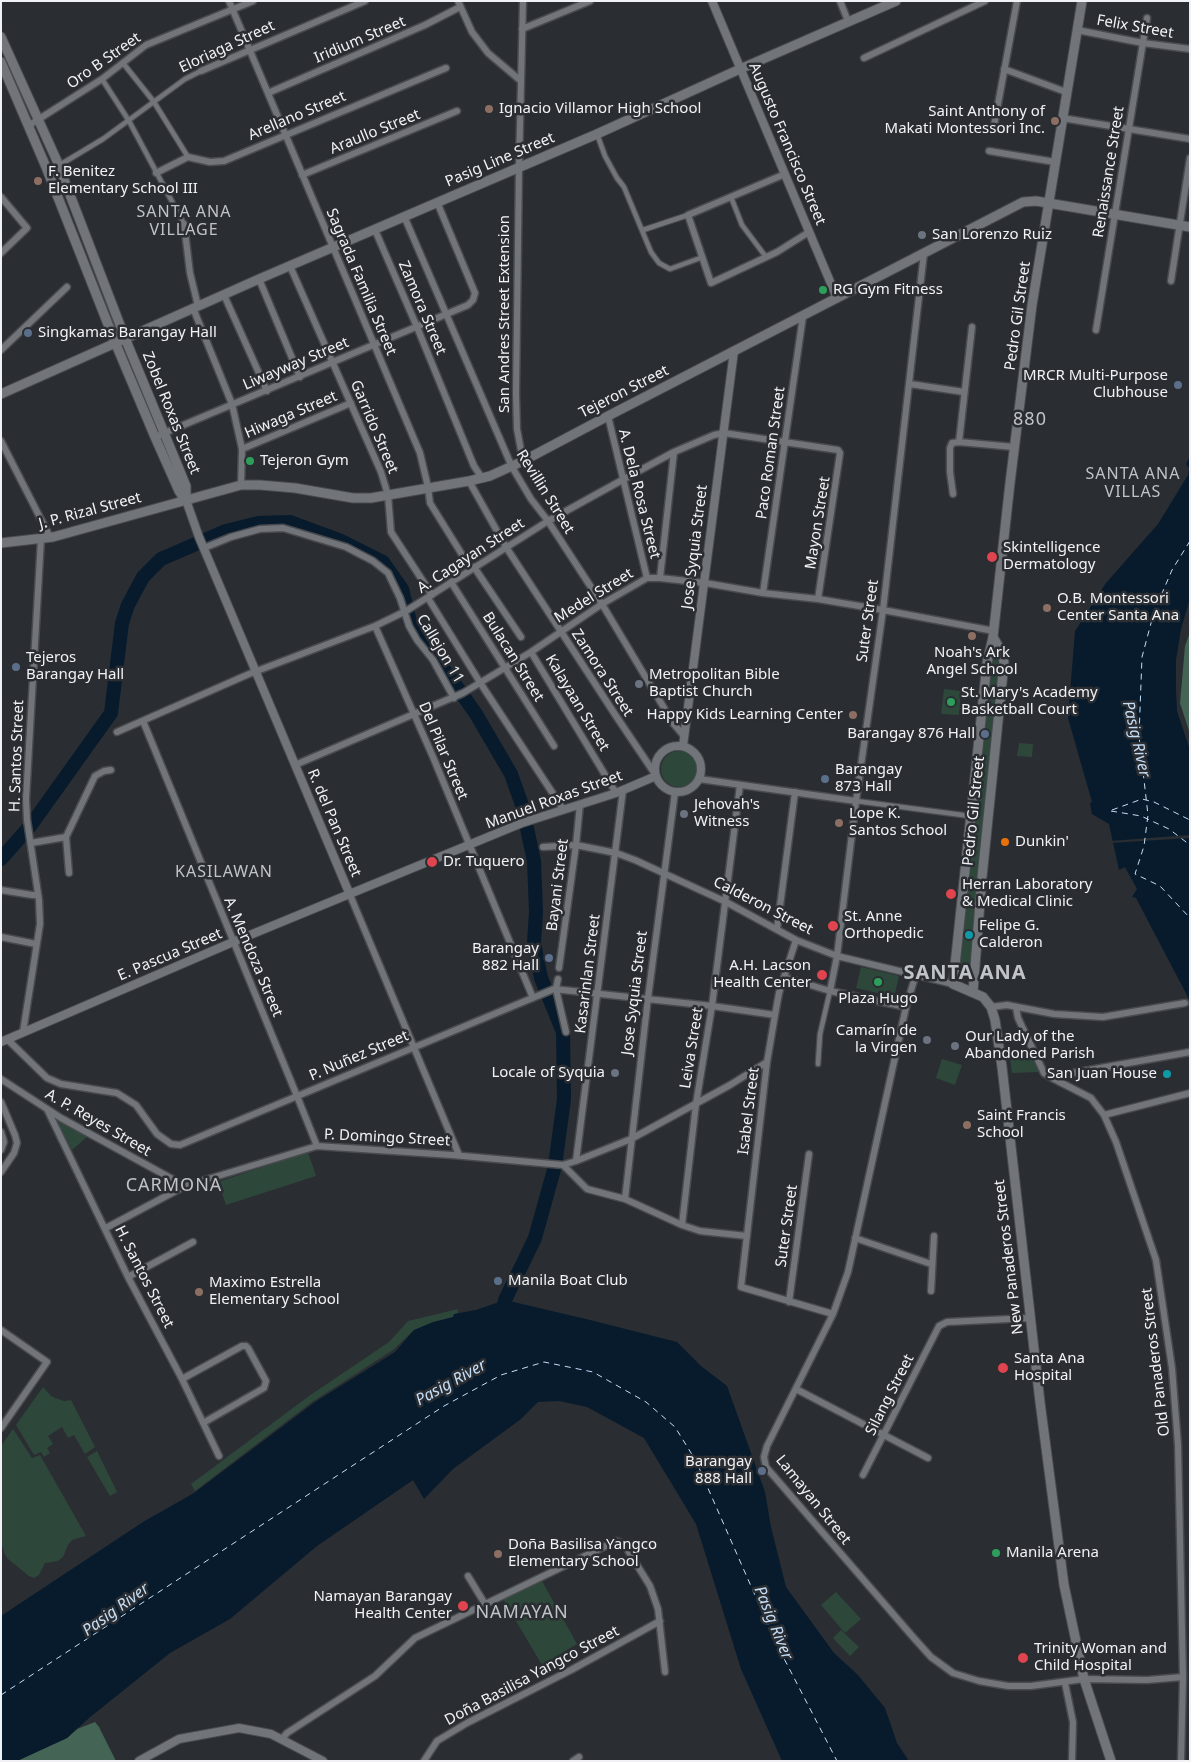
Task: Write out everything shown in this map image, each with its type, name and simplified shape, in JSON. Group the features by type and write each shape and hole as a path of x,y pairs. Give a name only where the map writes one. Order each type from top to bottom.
{"main road":[{"name":"Pasig Line Street","path":"1,394 115,342 596,134 896,1"},
{"name":"Pedro Gil Street","path":"953,984 986,662 994,634 1014,447 1032,305 1082,1"},
{"name":"Zobel Roxas Street","path":"1,37 58,166 125,338 159,435"},
{"name":"Zobel Roxas Street","path":"1,62 115,342 159,435 186,486 186,500"},
{"name":"Tejeron Street","path":"186,500 241,485 260,484 353,498 371,498 482,478 512,467 1030,200 1190,227"},
{"name":"J. P. Rizal Street","path":"1,543 46,538 186,500"},
{"name":"Pedro Gil Street","path":"973,992 983,867 1004,662 1003,654 994,634"},
{"name":"Calderon Street","path":"953,984 973,992"},
{"path":"973,992 983,997 991,1007"},
{"name":"New Panaderos Street","path":"991,1007 995,1020 1002,1067 1030,1318 1062,1576 1084,1680 1111,1761"}],"street":[{"name":"Sagrada Familia Street","path":"229,1 420,453 430,503 472,568 521,637"},
{"name":"Oro B Street","path":"28,126 102,79 146,46 253,1"},
{"name":"Eloriaga Street","path":"58,166 103,139 184,79 249,49 365,1"},
{"name":"San Andres Street Extension","path":"523,1 519,167 517,421 523,461"},
{"path":"522,29 590,1"},
{"name":"Augusto Francisco Street","path":"712,1 837,298"},
{"path":"840,1 848,21"},
{"path":"864,58 985,1"},
{"path":"994,126 1017,1"},
{"path":"459,4 472,32 488,53 521,81"},
{"name":"Iridium Street","path":"268,93 426,25 459,4"},
{"name":"Renaissance Street","path":"1096,330 1147,18"},
{"name":"Felix Street","path":"1077,30 1190,50"},
{"path":"123,63 154,102 188,157 156,173"},
{"name":"Arellano Street","path":"188,157 210,162 224,161 446,68"},
{"path":"1004,69 1066,92"},
{"path":"102,79 129,121 184,224 195,307 232,404 242,449 241,485"},
{"name":"Araullo Street","path":"302,175 457,111"},
{"path":"1062,118 1190,139"},
{"path":"596,134 605,156 624,188 651,252 659,263 670,269 703,257"},
{"path":"990,151 1055,162"},
{"path":"1171,281 1190,158"},
{"path":"643,230 688,216 785,174"},
{"path":"1,197 27,228 1,252"},
{"path":"732,197 742,225 766,257"},
{"name":"Liwayway Street","path":"159,435 468,306 473,300 475,293 436,202"},
{"name":"Revillin Street","path":"404,216 512,467 531,499 548,521 602,604 674,723 684,736"},
{"path":"688,216 711,283 766,257 809,232"},
{"name":"Zamora Street","path":"375,230 474,466 482,478"},
{"name":"Suter Street","path":"830,991 837,956 856,801 883,610 924,253"},
{"name":"Garrido Street","path":"290,266 381,472 388,495 391,532 481,684 563,809"},
{"path":"259,279 300,377"},
{"path":"1,350 66,288"},
{"path":"224,295 266,390"},
{"name":"Paco Roman Street","path":"763,593 803,316"},
{"path":"959,442 972,327"},
{"name":"Jose Syquia Street","path":"683,746 734,352"},
{"path":"910,384 964,392"},
{"name":"Hiwaga Street","path":"242,449 351,403"},
{"name":"A. Dela Rosa Street","path":"608,416 647,578"},
{"name":"A. Cagayan Street","path":"117,732 255,672 375,626 405,612 548,521 674,452 714,435 724,433 840,451"},
{"path":"1,441 46,538"},
{"path":"952,494 950,448 952,443 1014,447"},
{"name":"Mayon Street","path":"818,600 840,462 840,451"},
{"path":"660,578 674,452"},
{"name":"Zamora Street","path":"469,481 506,547 656,775"},
{"name":"R. del Pan Street","path":"186,500 255,672 459,1155"},
{"name":"Callejon 11","path":"204,547 260,529 284,528 346,547 366,558 388,573 400,598 409,626 417,640 433,660 455,697"},
{"name":"H. Santos Street","path":"22,1032 40,924 28,823 28,770 46,538"},
{"name":"Medel Street","path":"295,765 415,715 481,684 602,604 647,578 705,583 883,610 994,634"},
{"name":"Bulacan Street","path":"450,582 554,746"},
{"name":"Del Pilar Street","path":"375,626 415,715 533,998"},
{"name":"Kalayaan Street","path":"531,652 620,792"},
{"name":"A. Mendoza Street","path":"143,721 317,1146"},
{"path":"671,746 683,746 695,752 699,758 701,772 699,779 688,790 675,792 663,786 656,775 656,763 661,753 671,746"},
{"path":"69,873 66,837 96,776 99,773 111,770"},
{"name":"Manuel Roxas Street","path":"350,895 522,823 620,792 656,775"},
{"path":"699,779 970,816"},
{"name":"Leiva Street","path":"682,1225 696,1104 712,1006 740,784"},
{"name":"Kasarinlan Street","path":"576,1161 616,853 620,792"},
{"name":"Jose Syquia Street","path":"625,1199 648,998 675,792"},
{"path":"777,929 795,792"},
{"name":"Bayani Street","path":"559,968 580,804"},
{"path":"31,843 66,837"},
{"name":"Calderon Street","path":"543,847 576,845 616,853 665,873 726,902 796,940 837,956 953,984"},
{"path":"1,890 38,895"},
{"name":"E. Pascua Street","path":"7,1039 234,942 350,895"},
{"path":"1,937 36,944"},
{"name":"Isabel Street","path":"789,1302 741,1287 774,1015 796,940"},
{"name":"Lamayan Street","path":"916,974 906,1007 848,1272 833,1314 767,1446 764,1458 766,1467 931,1657 953,1672 978,1682 1008,1686 1031,1686 1084,1680 1147,1680 1183,1677"},
{"path":"784,977 830,991 906,1007"},
{"path":"558,979 555,989 566,1032"},
{"path":"555,989 648,998 774,1015"},
{"name":"P. Nuñez Street","path":"7,1039 47,1078 54,1082 109,1090 127,1098 136,1105 157,1134 171,1144 180,1145 555,989"},
{"path":"818,1064 820,1034 830,991"},
{"path":"991,1007 1007,1006 1054,1014 1103,1017 1185,1003"},
{"name":"Old Panaderos Street","path":"1016,1008 1018,1018 1044,1073 1050,1078 1091,1098 1104,1115 1116,1142 1156,1260 1172,1368 1180,1482 1183,1677 1181,1761"},
{"path":"1050,1078 1190,1052"},
{"name":"P. Domingo Street","path":"106,1228 185,1186 317,1146 459,1155 558,1164 576,1161 631,1139 696,1104 767,1062"},
{"name":"A. P. Reyes Street","path":"1,1079 47,1109 185,1186"},
{"path":"1104,1115 1190,1094"},
{"path":"1,1102 15,1135 16,1143 14,1153 1,1172"},
{"name":"H. Santos Street","path":"47,1109 128,1277 182,1379 219,1456"},
{"path":"1,1132 4,1142 1,1150"},
{"name":"Suter Street","path":"789,1302 809,1154"},
{"path":"558,1164 587,1189 625,1199 682,1225 700,1231 747,1236"},
{"path":"931,1291 934,1236"},
{"path":"855,1238 931,1264"},
{"path":"128,1277 193,1242"},
{"path":"789,1302 833,1314"},
{"name":"Silang Street","path":"864,1475 939,1326 947,1322 1030,1318"},
{"path":"1,1330 47,1362 1,1428"},
{"path":"182,1379 242,1346 246,1346 266,1381 264,1388 203,1423"},
{"path":"796,1389 928,1458"},
{"path":"282,1739 287,1733 375,1676 415,1638 616,1541 624,1544 650,1586 658,1609 665,1672"},
{"path":"468,1576 485,1604"},
{"name":"Doña Basilisa Yangco Street","path":"424,1761 438,1742 467,1723 660,1622"},
{"path":"1064,1683 1073,1722 1072,1761"},
{"path":"139,1761 179,1739 239,1728 259,1730 282,1739 323,1761"}],"green space":[{"path":"1190,632 1189,731 1180,703 1185,646"},
{"path":"996,654 1002,660 986,792 971,963 965,968 961,967 959,963 992,655"},
{"name":"St. Mary's Academy Basketball Court","path":"944,689 961,691 959,715 941,714"},
{"path":"1019,743 1033,744 1032,757 1017,756"},
{"path":"679,751 686,752 692,756 696,762 696,776 692,782 686,786 679,787 672,786 666,782 662,776 661,769 662,762 666,756 672,752"},
{"name":"Plaza Hugo","path":"861,967 899,976 894,997 856,988"},
{"path":"1031,1056 1039,1072 1012,1073 1010,1059"},
{"path":"942,1059 962,1065 955,1085 936,1078"},
{"path":"62,1121 88,1136 72,1150 58,1123"},
{"path":"308,1152 316,1176 226,1205 218,1182"},
{"path":"458,1309 457,1320 414,1330 393,1350 312,1402 195,1491 191,1484 309,1396 389,1342 408,1321"},
{"path":"43,1387 55,1398 64,1401 71,1400 95,1447 85,1454 74,1435 68,1438 62,1427 48,1436 53,1444 47,1448 50,1453 44,1457 41,1452 34,1455 16,1425"},
{"path":"13,1429 32,1458 40,1455 86,1536 72,1540 63,1557 58,1561 45,1563 39,1575 34,1578 8,1559 1,1542 1,1446"},
{"path":"97,1451 117,1492 110,1496 87,1457"},
{"path":"542,1581 577,1644 542,1665 503,1599"},
{"path":"836,1592 861,1619 845,1633 821,1605"},
{"path":"841,1630 859,1647 850,1656 833,1638"},
{"path":"95,1722 116,1761 17,1761 67,1738 77,1729"}],"water":[{"name":"Pasig River","path":"1190,456 1190,598 1181,629 1176,660 1176,690 1177,711 1190,750 1190,1001 1136,898 1132,897 1137,889 1125,867 1119,870 1109,824 1092,814 1090,803 1092,802 1068,718 1075,631 1106,583 1158,524 1188,475 1189,468 1186,464"},
{"name":"Pasig River","path":"505,1300 677,1342 701,1366 727,1386 765,1492 771,1527 786,1587 834,1653 858,1675 885,1708 897,1743 909,1761 782,1761 741,1669 696,1524 644,1438 587,1407 559,1401 538,1402 521,1419 453,1469 424,1499 413,1480 317,1546 230,1619 170,1653 67,1738 17,1761 1,1761 1,1616 143,1522 194,1493 315,1402 395,1352 414,1330 433,1322 453,1317 454,1314 476,1310"}],"pier":[{"path":"1190,835 1190,838 1110,843 1110,841"}],"waterway":[{"path":"1,859 31,825 111,713 122,623 128,605 143,577 161,559 226,531 258,523 290,522 339,540 383,562 402,589 410,622 418,637 476,714 511,774 522,805 534,861 536,912 534,943 541,978 563,1032 564,1099 555,1166 535,1238 505,1300 502,1317"}],"ferry route":[{"path":"1190,541 1172,570 1154,612 1142,657 1139,736 1148,815 1144,846 1135,874 1160,886 1190,918"},
{"path":"1112,810 1142,799 1154,802 1190,820"},
{"path":"1111,811 1141,816 1169,829 1190,845"},
{"path":"1,1695 444,1406 501,1375 544,1362 593,1372 646,1402 675,1427 696,1461 776,1643 837,1761"}],"place":[{"name":"Ignacio Villamor High School","path":"489,109"},
{"name":"Saint Anthony of Makati Montessori Inc.","path":"1055,121"},
{"name":"F. Benitez Elementary School III","path":"38,181"},
{"name":"San Lorenzo Ruiz","path":"922,235"},
{"name":"RG Gym Fitness","path":"823,290"},
{"name":"Singkamas Barangay Hall","path":"28,333"},
{"name":"MRCR Multi-Purpose Clubhouse","path":"1178,385"},
{"name":"Tejeron Gym","path":"250,461"},
{"name":"Skintelligence Dermatology","path":"992,557"},
{"name":"O.B. Montessori Center Santa Ana","path":"1047,608"},
{"name":"Noah's Ark Angel School","path":"972,636"},
{"name":"Tejeros Barangay Hall","path":"16,667"},
{"name":"Metropolitan Bible Baptist Church","path":"639,684"},
{"name":"St. Mary's Academy Basketball Court","path":"951,702"},
{"name":"Happy Kids Learning Center","path":"853,715"},
{"name":"Barangay 876 Hall","path":"985,734"},
{"name":"Barangay 873 Hall","path":"825,779"},
{"name":"Jehovah's Witness","path":"684,814"},
{"name":"Lope K. Santos School","path":"839,823"},
{"name":"Dunkin'","path":"1005,842"},
{"name":"Dr. Tuquero","path":"432,862"},
{"name":"Herran Laboratory & Medical Clinic","path":"951,894"},
{"name":"St. Anne Orthopedic","path":"833,926"},
{"name":"Felipe G. Calderon","path":"969,935"},
{"name":"Barangay 882 Hall","path":"549,958"},
{"name":"A.H. Lacson Health Center","path":"822,975"},
{"name":"Plaza Hugo","path":"878,982"},
{"name":"Camarín de la Virgen","path":"927,1040"},
{"name":"Our Lady of the Abandoned Parish","path":"955,1046"},
{"name":"Locale of Syquia","path":"615,1073"},
{"name":"San Juan House","path":"1167,1074"},
{"name":"Saint Francis School","path":"967,1125"},
{"name":"Manila Boat Club","path":"498,1281"},
{"name":"Maximo Estrella Elementary School","path":"199,1292"},
{"name":"Santa Ana Hospital","path":"1003,1368"},
{"name":"Barangay 888 Hall","path":"762,1471"},
{"name":"Manila Arena","path":"996,1553"},
{"name":"Doña Basilisa Yangco Elementary School","path":"498,1554"},
{"name":"Namayan Barangay Health Center","path":"463,1606"},
{"name":"Trinity Woman and Child Hospital","path":"1023,1658"}],"district":[{"name":"SANTA ANA VILLAGE","path":"184,221"},
{"name":"880","path":"1030,420"},
{"name":"SANTA ANA VILLAS","path":"1133,483"},
{"name":"KASILAWAN","path":"224,872"},
{"name":"SANTA ANA","path":"965,973"},
{"name":"CARMONA","path":"174,1186"},
{"name":"NAMAYAN","path":"522,1613"}]}
